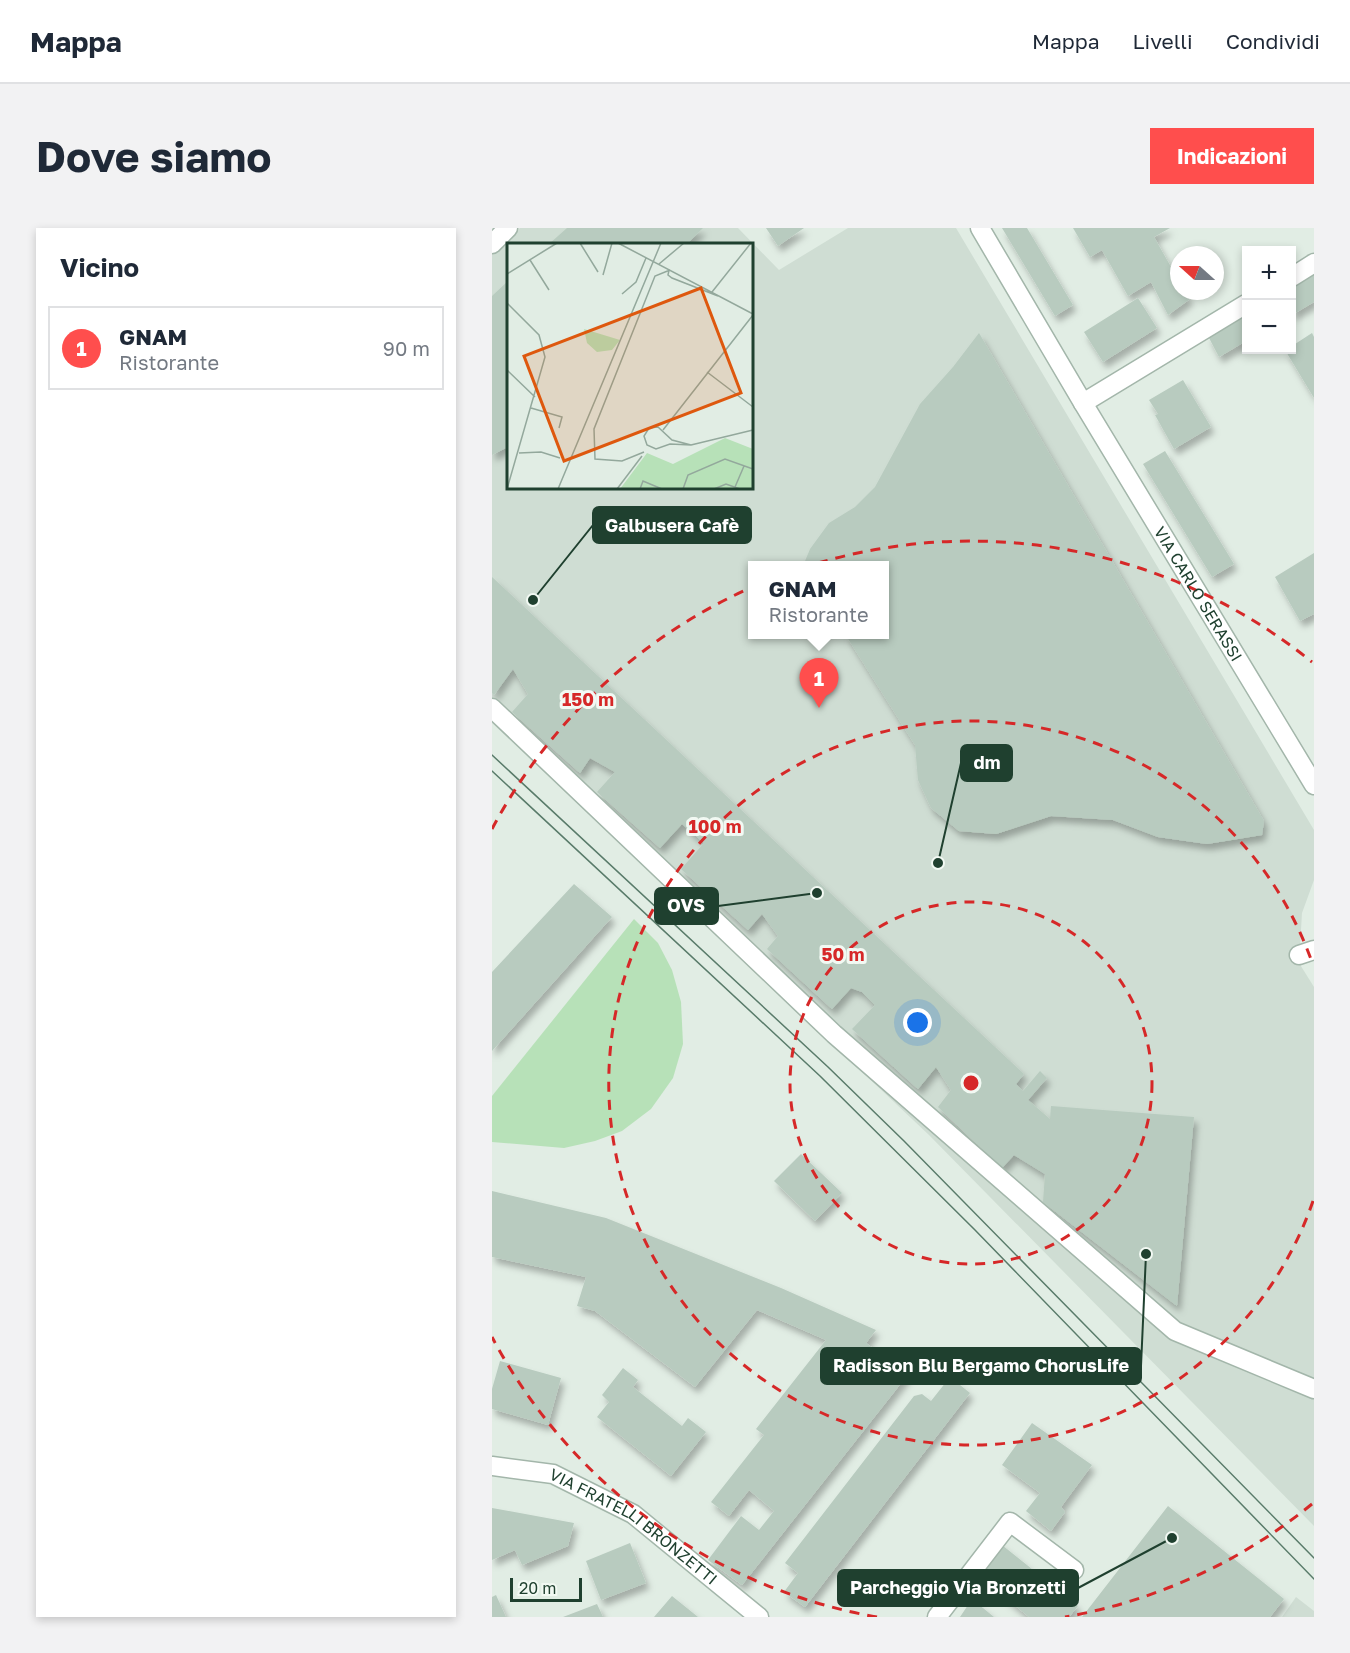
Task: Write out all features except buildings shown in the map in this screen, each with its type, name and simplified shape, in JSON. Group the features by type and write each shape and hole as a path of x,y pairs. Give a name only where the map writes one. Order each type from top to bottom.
{"street":[{"path":"492,244 508,228"},
{"name":"VIA CARLO SERASSI","path":"980,228 1083,404 1314,785"},
{"path":"1296,274 1314,263"},
{"path":"1083,404 1242,306"},
{"path":"492,708 834,1034 1175,1331 1314,1389"},
{"name":"VIA FRATELLI BRONZETTI","path":"492,1466 553,1474 633,1514 759,1617"},
{"path":"937,1617 1010,1522 1074,1570"}],"shaded area":[{"path":"520,228 738,228 753,243 507,243 507,489 753,489 753,243 779,270 848,228 956,228 1314,830 1314,880 1302,913 1299,963 1314,987 1314,1526 929,1135 492,723 492,253"},
{"path":"1296,1597 1314,1611 1314,1617 1282,1617"}],"green space":[{"path":"634,919 658,943 672,970 681,1002 683,1044 673,1078 651,1109 622,1131 595,1141 564,1148 492,1142 492,1096"}],"tram line":[{"path":"492,755 828,1067 904,1141 1314,1558"},
{"path":"492,771 820,1076 975,1230 1314,1579"}],"place":[{"name":"Galbusera Cafè","path":"533,600"},
{"name":"GNAM","path":"819,708"},
{"name":"dm","path":"938,863"},
{"name":"OVS","path":"817,893"},
{"name":"Radisson Blu Bergamo ChorusLife","path":"1146,1254"},
{"name":"Parcheggio Via Bronzetti","path":"1172,1538"}]}
